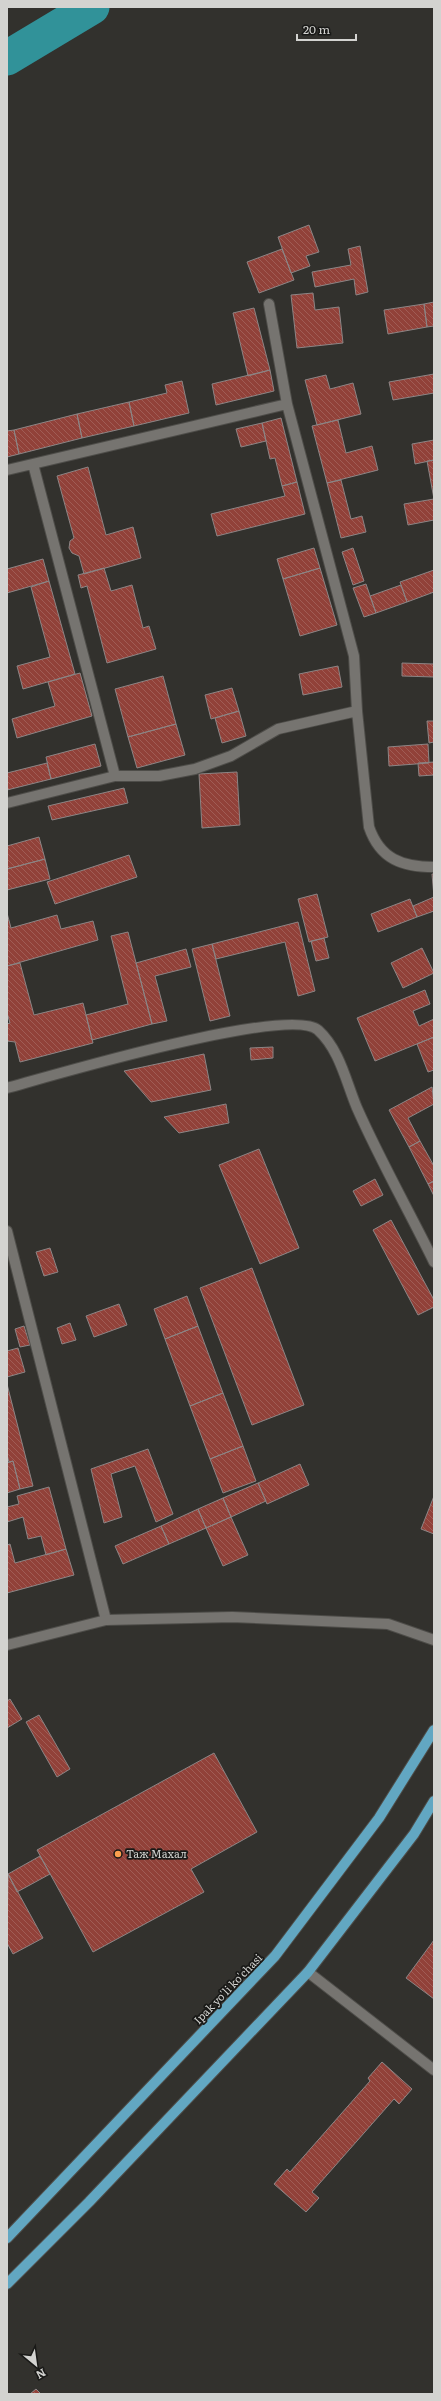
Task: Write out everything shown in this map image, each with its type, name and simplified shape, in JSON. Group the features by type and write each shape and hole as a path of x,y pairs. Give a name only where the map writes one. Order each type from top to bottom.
{"main road":[{"name":"Ipak yo'li ko'chasi","path":"7,2238 275,1956 379,1818 434,1730"},
{"path":"7,2284 95,2196 308,1972 414,1834 434,1801"}],"street":[{"path":"269,304 287,404 354,656 357,711 369,827 373,840 389,857 414,867 434,867"},
{"path":"7,470 287,404"},
{"path":"33,464 115,776"},
{"path":"7,803 115,776 159,776 195,769 231,756 278,729 357,711"},
{"path":"7,1088 145,1049 215,1035 289,1024 317,1029 330,1044 339,1060 358,1109 434,1262"},
{"path":"7,1231 106,1620"},
{"path":"7,1645 106,1620 232,1617 388,1624 434,1640"},
{"path":"308,1972 434,2070"}],"building":[{"path":"309,225 319,252 306,256 310,266 291,273 278,237"},
{"path":"360,246 368,292 356,295 354,279 315,287 312,272 351,265 348,249"},
{"path":"282,249 294,280 259,293 247,262"},
{"path":"313,293 315,310 339,307 343,343 297,348 291,295"},
{"path":"434,302 434,326 427,327 424,304"},
{"path":"424,304 427,327 388,334 384,310"},
{"path":"254,308 270,370 248,376 233,313"},
{"path":"270,370 274,391 216,405 212,384"},
{"path":"434,374 434,393 393,400 389,382"},
{"path":"326,375 330,389 353,383 361,414 317,425 305,380"},
{"path":"182,381 189,413 134,426 129,402 167,393 165,385"},
{"path":"129,402 134,426 82,438 77,414"},
{"path":"77,414 82,438 19,454 14,430"},
{"path":"281,418 297,482 282,486 275,458 270,459 262,423"},
{"path":"338,420 346,453 372,446 378,470 327,483 312,426"},
{"path":"262,423 266,441 241,447 236,429"},
{"path":"14,430 19,454 7,457 7,431"},
{"path":"434,440 434,460 415,464 412,444"},
{"path":"434,460 434,499 427,461"},
{"path":"88,467 106,535 133,527 141,558 84,574 79,556 72,553 69,548 70,541 74,538 57,476"},
{"path":"341,480 351,519 362,516 366,532 341,538 327,483"},
{"path":"297,482 305,514 217,536 211,514 285,496 282,486"},
{"path":"434,499 434,520 408,525 404,504"},
{"path":"314,548 320,568 283,579 277,559"},
{"path":"353,548 364,581 353,585 342,552"},
{"path":"43,559 49,581 7,593 7,569"},
{"path":"104,568 111,591 132,585 143,628 149,626 156,649 107,663 87,586 81,588 78,575"},
{"path":"320,568 337,625 300,636 283,579"},
{"path":"434,570 434,592 407,602 400,582"},
{"path":"49,581 75,674 23,689 17,666 50,657 31,587"},
{"path":"366,584 376,613 364,617 353,588"},
{"path":"401,585 407,602 376,613 370,596"},
{"path":"402,663 434,664 434,677 402,676"},
{"path":"338,666 342,687 303,695 299,674"},
{"path":"80,673 92,716 17,738 12,719 55,706 48,682"},
{"path":"163,676 176,724 128,737 115,689"},
{"path":"232,688 239,711 211,719 205,695"},
{"path":"239,711 246,736 222,743 215,718"},
{"path":"427,721 434,721 434,742 429,743"},
{"path":"176,724 185,755 137,768 128,737"},
{"path":"95,744 101,766 51,779 46,757"},
{"path":"428,744 429,763 389,766 388,747"},
{"path":"434,762 434,775 419,776 418,763"},
{"path":"47,763 51,779 7,790 7,773"},
{"path":"237,772 240,825 202,828 199,774"},
{"path":"124,788 128,803 52,820 48,806"},
{"path":"39,837 45,859 7,869 7,846"},
{"path":"129,855 137,877 55,904 47,882"},
{"path":"45,859 50,879 7,890 7,869"},
{"path":"432,874 434,874 434,897"},
{"path":"317,894 328,937 309,942 298,899"},
{"path":"434,897 434,911 417,917 413,906"},
{"path":"410,899 417,917 378,932 371,914"},
{"path":"7,913 11,928 57,915 61,929 93,921 98,940 7,966"},
{"path":"298,922 315,991 298,996 285,942 216,959 212,944"},
{"path":"128,932 152,1024 92,1040 86,1015 128,1004 111,936"},
{"path":"324,938 329,958 316,961 311,941"},
{"path":"212,944 230,1016 210,1021 192,949"},
{"path":"422,948 434,973 403,988 391,963"},
{"path":"186,949 191,967 155,976 167,1021 152,1024 136,963"},
{"path":"20,963 34,1015 83,1003 93,1043 20,1062 15,1042 7,1041 7,1024 10,1023 7,1013 7,966"},
{"path":"425,990 430,1004 413,1011 419,1026 434,1019 434,1037 375,1061 357,1018"},
{"path":"434,1037 434,1070 428,1072 417,1044"},
{"path":"273,1047 273,1058 251,1060 250,1048"},
{"path":"204,1054 211,1090 151,1102 124,1071"},
{"path":"432,1087 434,1104 408,1118 420,1141 409,1147 389,1110"},
{"path":"226,1104 229,1123 179,1133 164,1117"},
{"path":"420,1141 434,1166 434,1181 428,1184 409,1147"},
{"path":"259,1149 299,1248 260,1264 219,1165"},
{"path":"375,1179 383,1195 361,1206 353,1191"},
{"path":"434,1181 434,1196 428,1184"},
{"path":"391,1220 434,1300 434,1307 418,1315 373,1230"},
{"path":"50,1248 58,1272 44,1276 36,1252"},
{"path":"252,1268 304,1405 252,1425 200,1288"},
{"path":"187,1296 198,1326 165,1339 154,1309"},
{"path":"119,1304 127,1325 94,1337 86,1316"},
{"path":"70,1323 76,1340 62,1344 57,1328"},
{"path":"24,1326 30,1345 20,1347 15,1329"},
{"path":"198,1326 223,1393 190,1406 165,1339"},
{"path":"18,1348 25,1372 7,1377 7,1351"},
{"path":"7,1384 33,1486 20,1489 13,1461 9,1462 7,1455"},
{"path":"223,1393 243,1446 210,1459 190,1406"},
{"path":"243,1446 256,1481 223,1493 210,1459"},
{"path":"148,1449 173,1514 156,1522 135,1466 111,1474 122,1517 104,1523 91,1469"},
{"path":"13,1461 20,1489 7,1493 7,1463"},
{"path":"300,1464 309,1485 267,1504 258,1483"},
{"path":"258,1483 266,1501 231,1517 223,1498"},
{"path":"49,1487 66,1549 46,1555 41,1536 28,1539 23,1517 7,1522 7,1507 19,1504 17,1496"},
{"path":"434,1496 434,1534 421,1529"},
{"path":"223,1498 231,1517 206,1528 198,1509"},
{"path":"198,1509 206,1528 169,1544 161,1526"},
{"path":"231,1517 248,1555 223,1566 206,1528"},
{"path":"161,1526 169,1544 123,1564 115,1546"},
{"path":"10,1544 15,1563 66,1549 74,1575 7,1593 7,1545"},
{"path":"10,1699 22,1719 7,1728 7,1701"},
{"path":"39,1715 70,1769 57,1777 26,1722"},
{"path":"214,1753 257,1832 191,1869 204,1892 93,1952 37,1850"},
{"path":"40,1856 50,1874 17,1892 8,1874"},
{"path":"8,1874 43,1938 13,1954 7,1943"},
{"path":"434,1940 434,1999 406,1978"},
{"path":"382,2062 412,2089 399,2104 394,2099 312,2192 319,2198 306,2212 274,2184 287,2169 290,2172 370,2081 368,2078"},
{"path":"36,2389 41,2394 30,2394"}],"waterway":[{"path":"7,58 92,7"}],"place":[{"name":"Таж Махал","path":"118,1854"}]}
